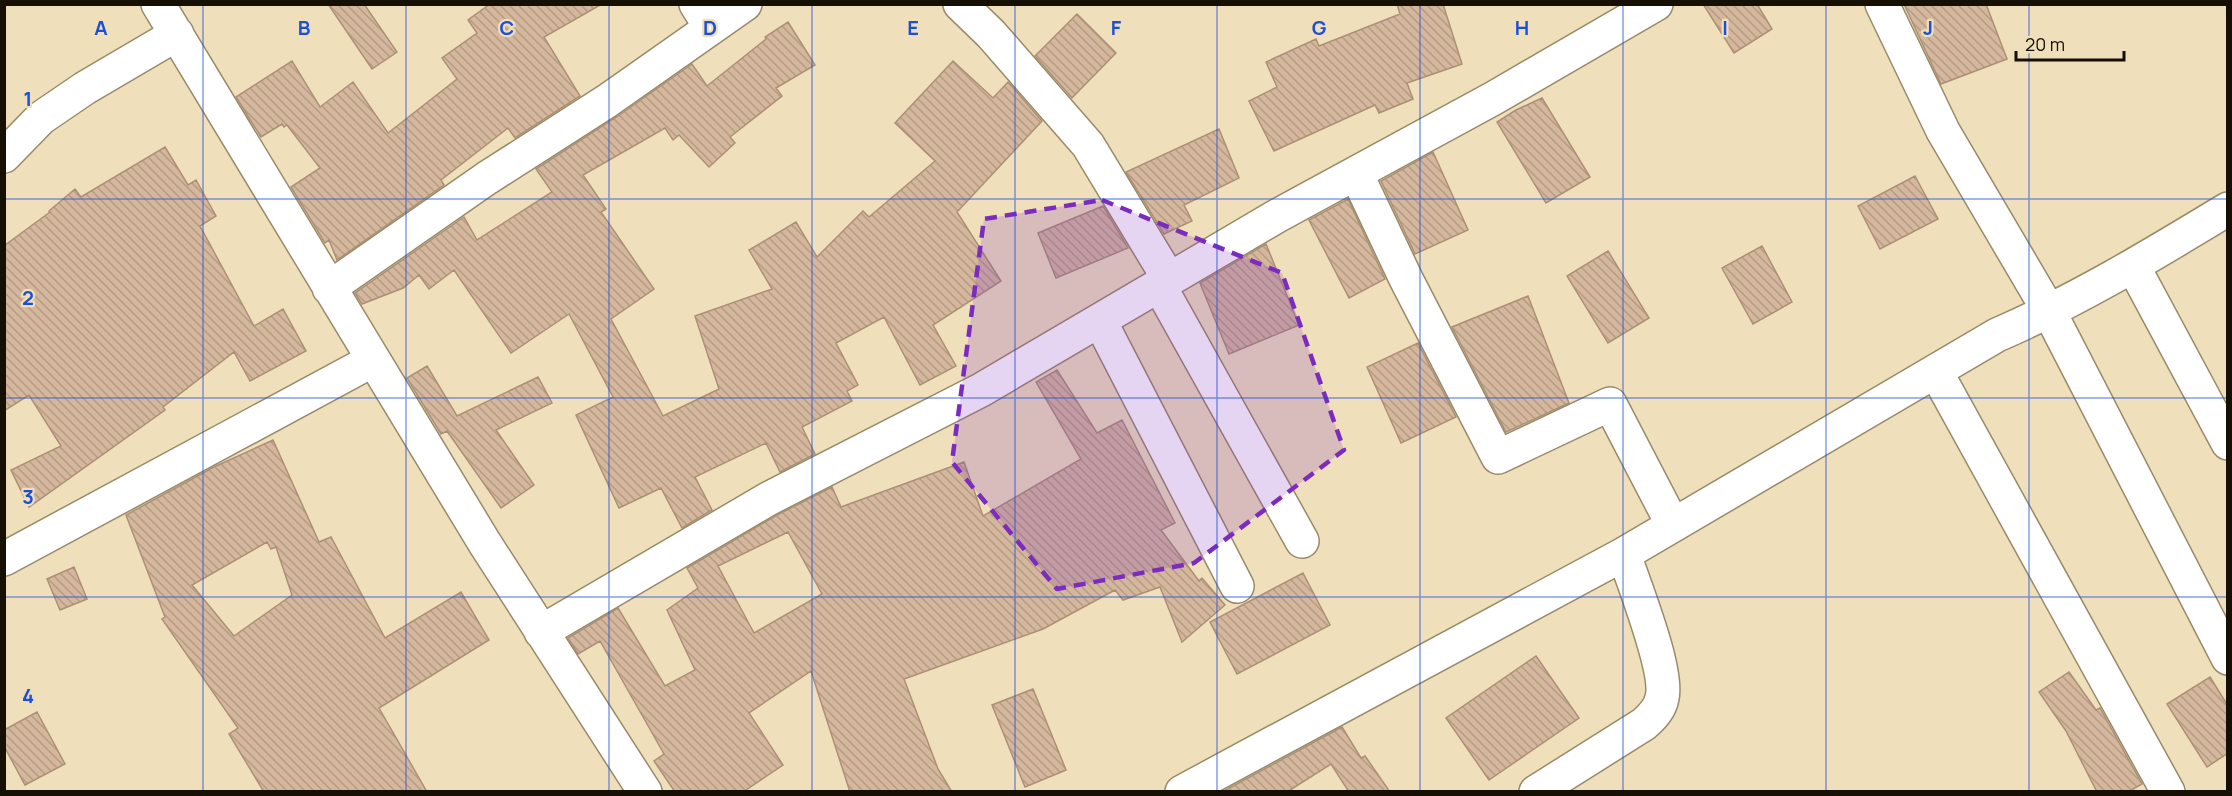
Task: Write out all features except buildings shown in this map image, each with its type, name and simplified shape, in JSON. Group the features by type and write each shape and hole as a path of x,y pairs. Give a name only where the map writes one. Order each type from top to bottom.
{"street":[{"path":"158,4 329,288 542,632 645,792"},
{"path":"329,288 487,178 607,101 704,16 745,4"},
{"path":"960,4 991,34 1088,145 1302,541"},
{"path":"542,632 768,499 981,390 1164,282 1494,98 1656,4"},
{"path":"1882,4 1943,131 2050,313 2228,658"},
{"path":"4,156 41,118 85,88 177,34"},
{"path":"1356,173 1406,279 1498,457 1610,404 1673,525"},
{"path":"1182,792 1624,554 1997,335 2050,313 2133,267 2228,209"},
{"path":"2133,267 2228,443"},
{"path":"1100,321 1237,586"},
{"path":"4,559 374,360"},
{"path":"1936,372 2168,792"},
{"path":"1536,792 1644,724 1653,716 1663,696 1663,673 1624,554"}],"highlighted area":[{"path":"1102,200 1282,273 1344,450 1194,563 1057,589 952,462 984,219"}]}
